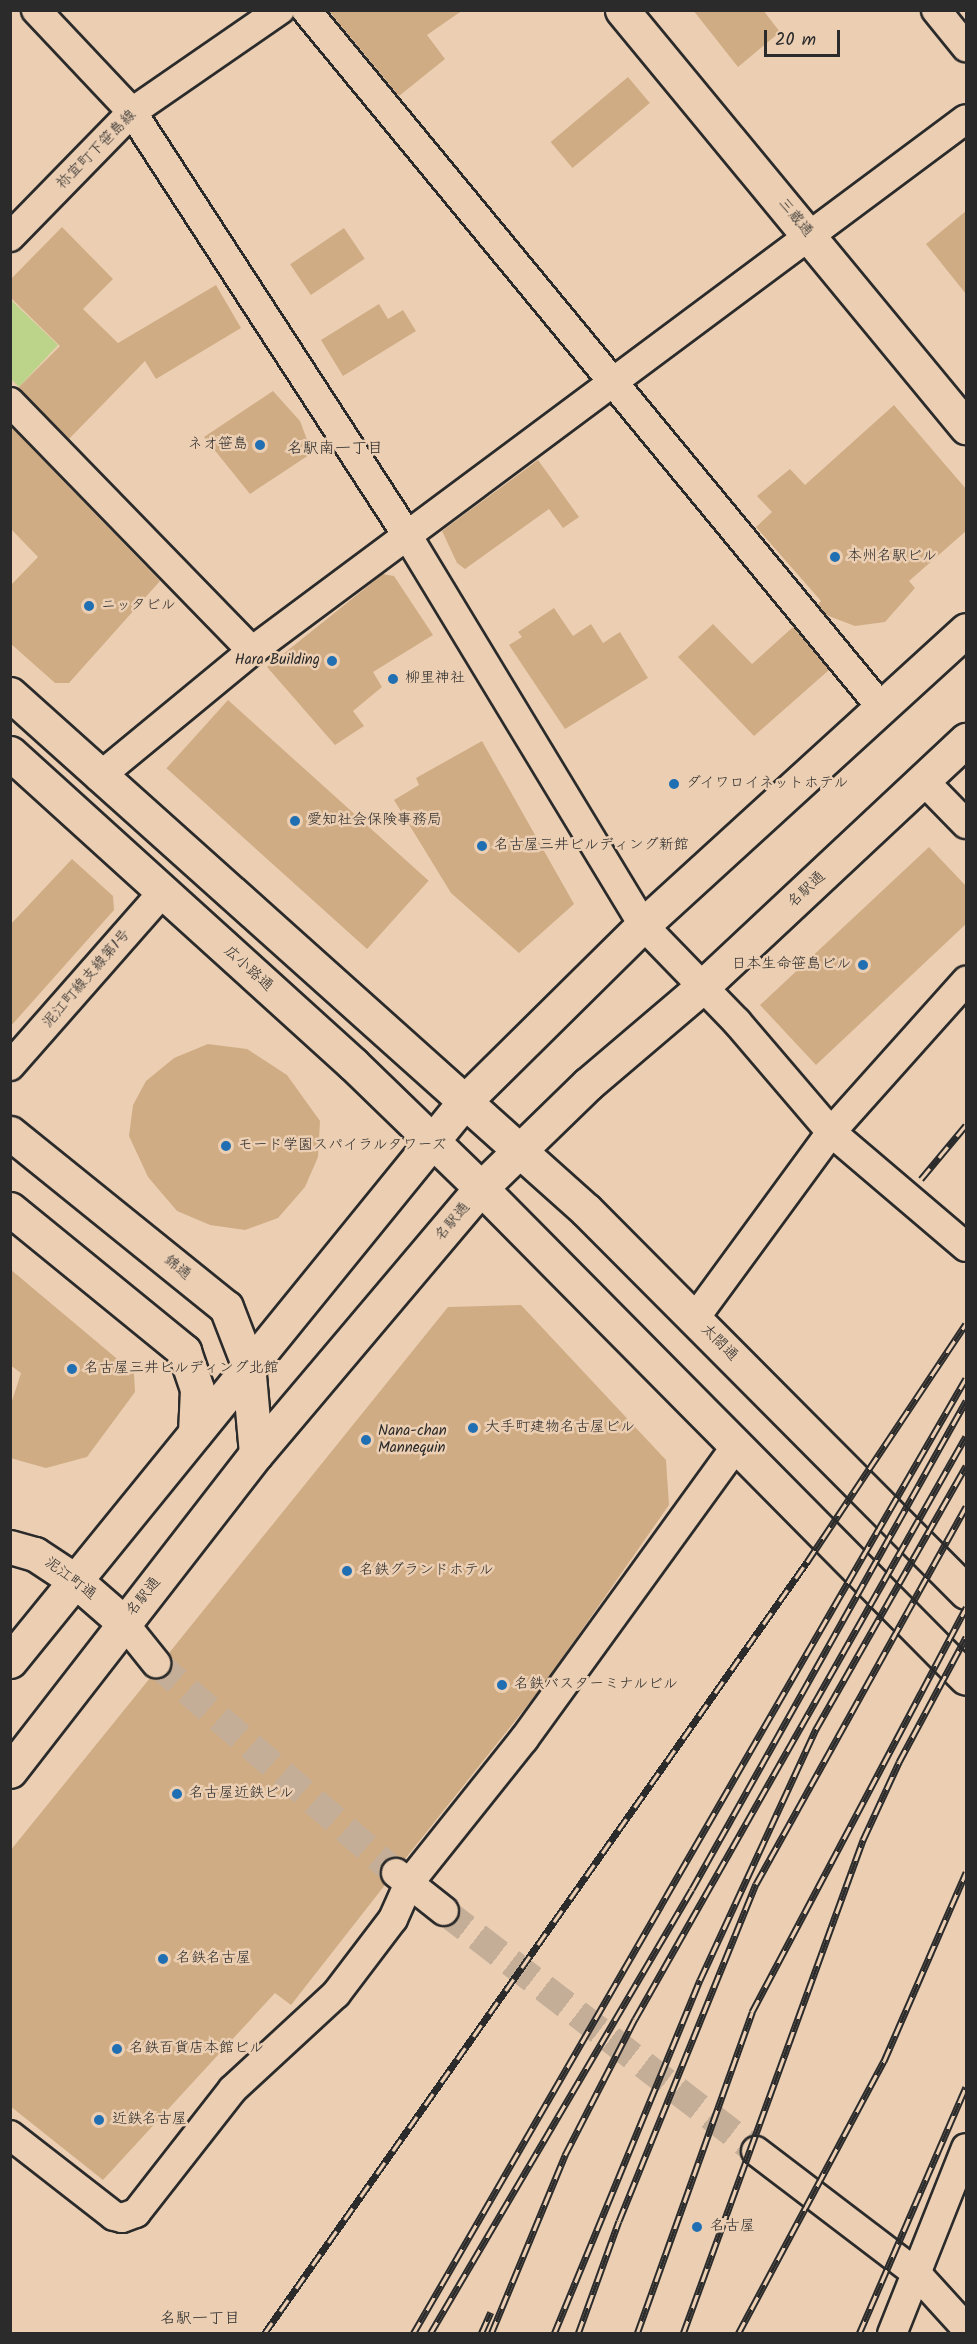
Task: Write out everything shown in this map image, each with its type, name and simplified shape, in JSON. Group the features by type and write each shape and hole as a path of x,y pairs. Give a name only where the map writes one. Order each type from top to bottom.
{"main road":[{"name":"三蔵通","path":"622,10 811,236 966,427"},
{"path":"10,1661 465,1101 643,925 966,630"},
{"path":"10,694 99,777 465,1101"},
{"name":"名駅通","path":"10,1771 123,1622 256,1454 481,1188 588,1084 702,987 966,740"},
{"name":"広小路通","path":"10,753 481,1188"},
{"name":"太閤通","path":"465,1101 521,1149 695,1318 966,1592"},
{"name":"錦通","path":"10,1132 226,1307 249,1364 256,1454"},
{"path":"481,1188 966,1678"},
{"path":"10,1209 184,1351 197,1389 195,1433"},
{"name":"泥江町通","path":"10,1547 35,1554 76,1581 123,1622"}],"street":[{"path":"36,10 132,112 407,535 643,925 702,987 831,1132 966,1247"},
{"name":"祢宜町下笹島線","path":"10,237 132,112 280,10"},
{"path":"306,10 881,707"},
{"path":"936,10 966,47"},
{"path":"99,777 252,651 966,119"},
{"path":"10,402 252,651"},
{"path":"924,781 966,824"},
{"name":"泥江町線支線第1号","path":"10,1066 163,892"},
{"path":"695,1318 831,1132 966,981"},
{"path":"10,2134 114,2216 130,2217 233,2090 336,1994 393,1919 403,1878 524,1739 736,1446"},
{"path":"123,1622 156,1663"},
{"path":"403,1878 444,1911"},
{"path":"892,2334 966,2148"},
{"path":"756,2151 916,2273 966,2328"}],"green space":[{"path":"10,299 58,345 19,387 11,379"}],"building":[{"path":"328,10 463,10 427,35 445,59 399,96"},
{"path":"693,10 763,10 780,32 738,67"},
{"path":"628,77 650,103 572,168 551,142"},
{"path":"966,211 966,294 926,244"},
{"path":"62,227 113,279 83,309 118,343 216,285 241,328 156,379 145,361 69,439 18,388 60,346 10,297 10,280"},
{"path":"344,228 365,259 311,295 290,264"},
{"path":"379,304 388,319 403,310 416,331 343,376 321,340"},
{"name":"ネオ笹島","path":"273,391 300,421 312,453 250,494 204,437"},
{"path":"894,405 966,489 966,531 909,581 915,588 885,622 855,626 826,615 818,604 821,601 756,527 772,512 757,496 790,469 805,485"},
{"name":"ニッタビル","path":"10,426 160,581 69,683 55,683 10,643 10,586 38,557 10,528"},
{"path":"538,460 579,517 563,528 549,509 465,569 457,563 442,531"},
{"name":"Hara Building","path":"383,574 394,576 433,635 373,672 382,687 353,711 364,726 335,745 267,667"},
{"path":"554,608 573,636 591,624 603,643 620,632 648,678 565,729 509,645 522,637 518,632"},
{"path":"713,624 752,664 793,627 829,670 754,736 678,657"},
{"path":"228,700 429,881 367,949 166,768"},
{"name":"名古屋三井ビルディング新館","path":"482,741 574,904 519,953 451,893 394,800 419,785 416,778"},
{"name":"日本生命笹島ビル","path":"929,847 966,886 966,924 816,1065 760,1005"},
{"path":"72,859 113,896 114,910 10,1027 10,925"},
{"name":"モード学園スパイラルタワーズ","path":"208,1044 247,1049 287,1075 320,1121 318,1157 305,1187 278,1218 245,1230 210,1225 177,1211 148,1177 129,1136 133,1105 146,1081 174,1058"},
{"name":"名古屋三井ビルディング北館","path":"10,1269 134,1373 135,1392 87,1457 46,1468 10,1458 10,1407 21,1373 10,1365"},
{"path":"521,1305 666,1460 669,1505 542,1687 405,1859 390,1858 383,1863 380,1871 385,1885 291,2005 275,1993 103,2180 10,2106 10,1851 150,1678 167,1675 172,1668 169,1653 448,1307"}],"tunnel":[{"path":"156,1663 396,1873"},
{"path":"444,1911 756,2151"}],"railway":[{"path":"921,1179 966,1125"},
{"path":"264,2334 807,1562 966,1324"},
{"path":"413,2334 966,1378"},
{"path":"430,2334 692,1889 966,1401"},
{"path":"491,2334 565,2155 635,2019 966,1436"},
{"path":"554,2334 700,1980 816,1729 966,1466"},
{"path":"578,2334 619,2221 756,1884 966,1506"},
{"path":"637,2334 752,2012 966,1607"},
{"path":"683,2334 863,1840 899,1762 966,1637"},
{"path":"738,2334 884,2061 966,1872"},
{"path":"859,2334 966,2087"},
{"path":"481,2334 491,2312"}],"place":[{"name":"ネオ笹島","path":"260,445"},
{"name":"本州名駅ビル","path":"835,557"},
{"name":"ニッタビル","path":"89,606"},
{"name":"Hara Building","path":"332,661"},
{"name":"柳里神社","path":"393,679"},
{"name":"ダイワロイネットホテル","path":"674,784"},
{"name":"愛知社会保険事務局","path":"295,821"},
{"name":"名古屋三井ビルディング新館","path":"482,846"},
{"name":"日本生命笹島ビル","path":"863,965"},
{"name":"モード学園スパイラルタワーズ","path":"226,1146"},
{"name":"名古屋三井ビルディング北館","path":"72,1369"},
{"name":"大手町建物名古屋ビル","path":"473,1428"},
{"name":"Nana-chan Mannequin","path":"366,1440"},
{"name":"名鉄グランドホテル","path":"347,1571"},
{"name":"名鉄バスターミナルビル","path":"502,1685"},
{"name":"名古屋近鉄ビル","path":"177,1794"},
{"name":"名鉄名古屋","path":"163,1959"},
{"name":"名鉄百貨店本館ビル","path":"117,2049"},
{"name":"近鉄名古屋","path":"99,2120"},
{"name":"名古屋","path":"697,2227"}],"district":[{"name":"名駅南一丁目","path":"335,449"},
{"name":"名駅一丁目","path":"200,2319"}]}
